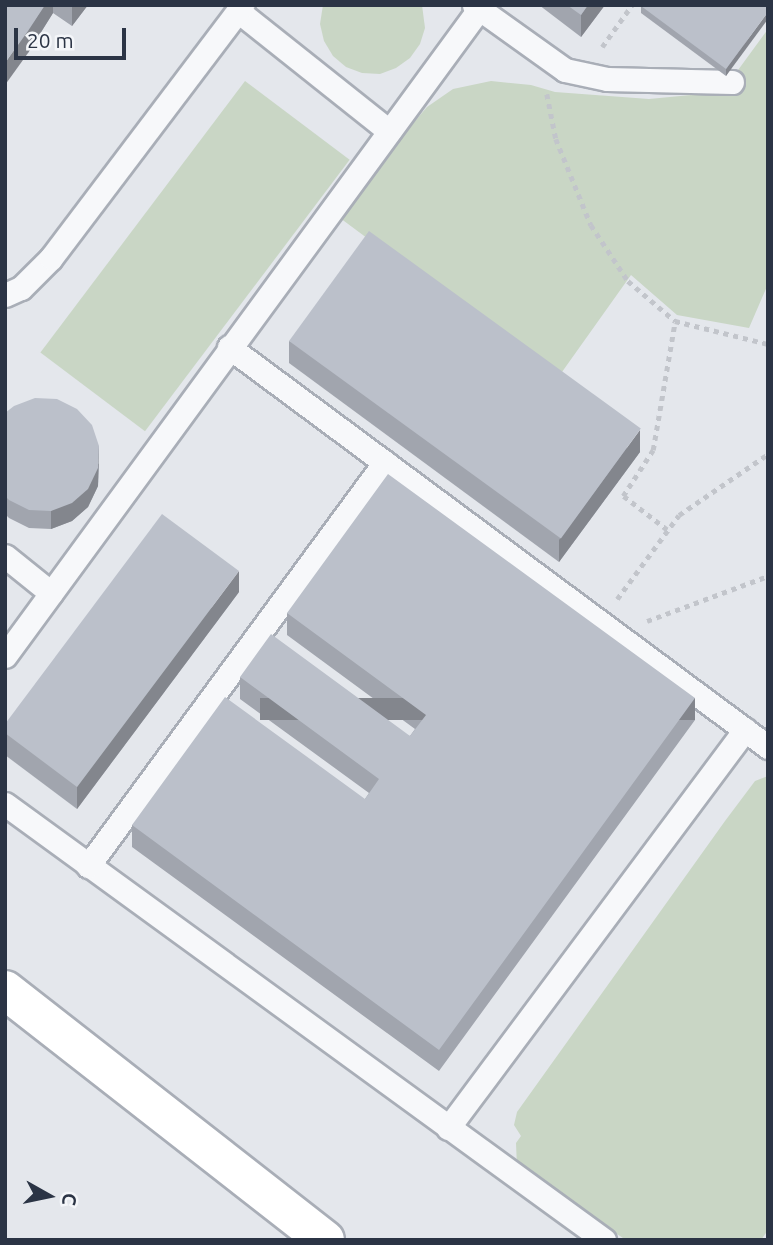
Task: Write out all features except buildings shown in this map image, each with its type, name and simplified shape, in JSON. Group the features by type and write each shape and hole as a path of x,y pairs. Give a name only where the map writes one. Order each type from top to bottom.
{"main road":[{"path":"5,990 325,1240"}],"lane":[{"path":"5,656 477,7 565,70 607,79 732,82"},
{"path":"5,295 21,288 51,258 240,8 389,131"},
{"path":"229,347 768,747"},
{"path":"88,866 385,462"},
{"path":"5,556 51,593"},
{"path":"447,1128 745,730"},
{"path":"5,804 604,1240"}],"path":[{"path":"583,74 632,5"},
{"path":"539,51 556,139 591,225 628,281 675,321 768,344"},
{"path":"667,530 623,496 653,450 675,321"},
{"path":"608,628 667,530 679,515 768,454"},
{"path":"608,628 768,576"}],"green space":[{"path":"323,5 422,5 425,28 420,44 410,58 396,68 380,74 362,73 346,67 333,56 324,41 320,24"},
{"path":"768,29 768,284 749,328 677,315 631,275 557,379 340,218 374,169 427,107 453,89 491,81 531,85 555,92 649,99 722,92"},
{"path":"245,81 350,160 145,431 40,353"},
{"path":"768,776 768,1230 761,1240 626,1240 517,1168 516,1143 521,1136 514,1125 517,1112 725,821 755,781"}]}
